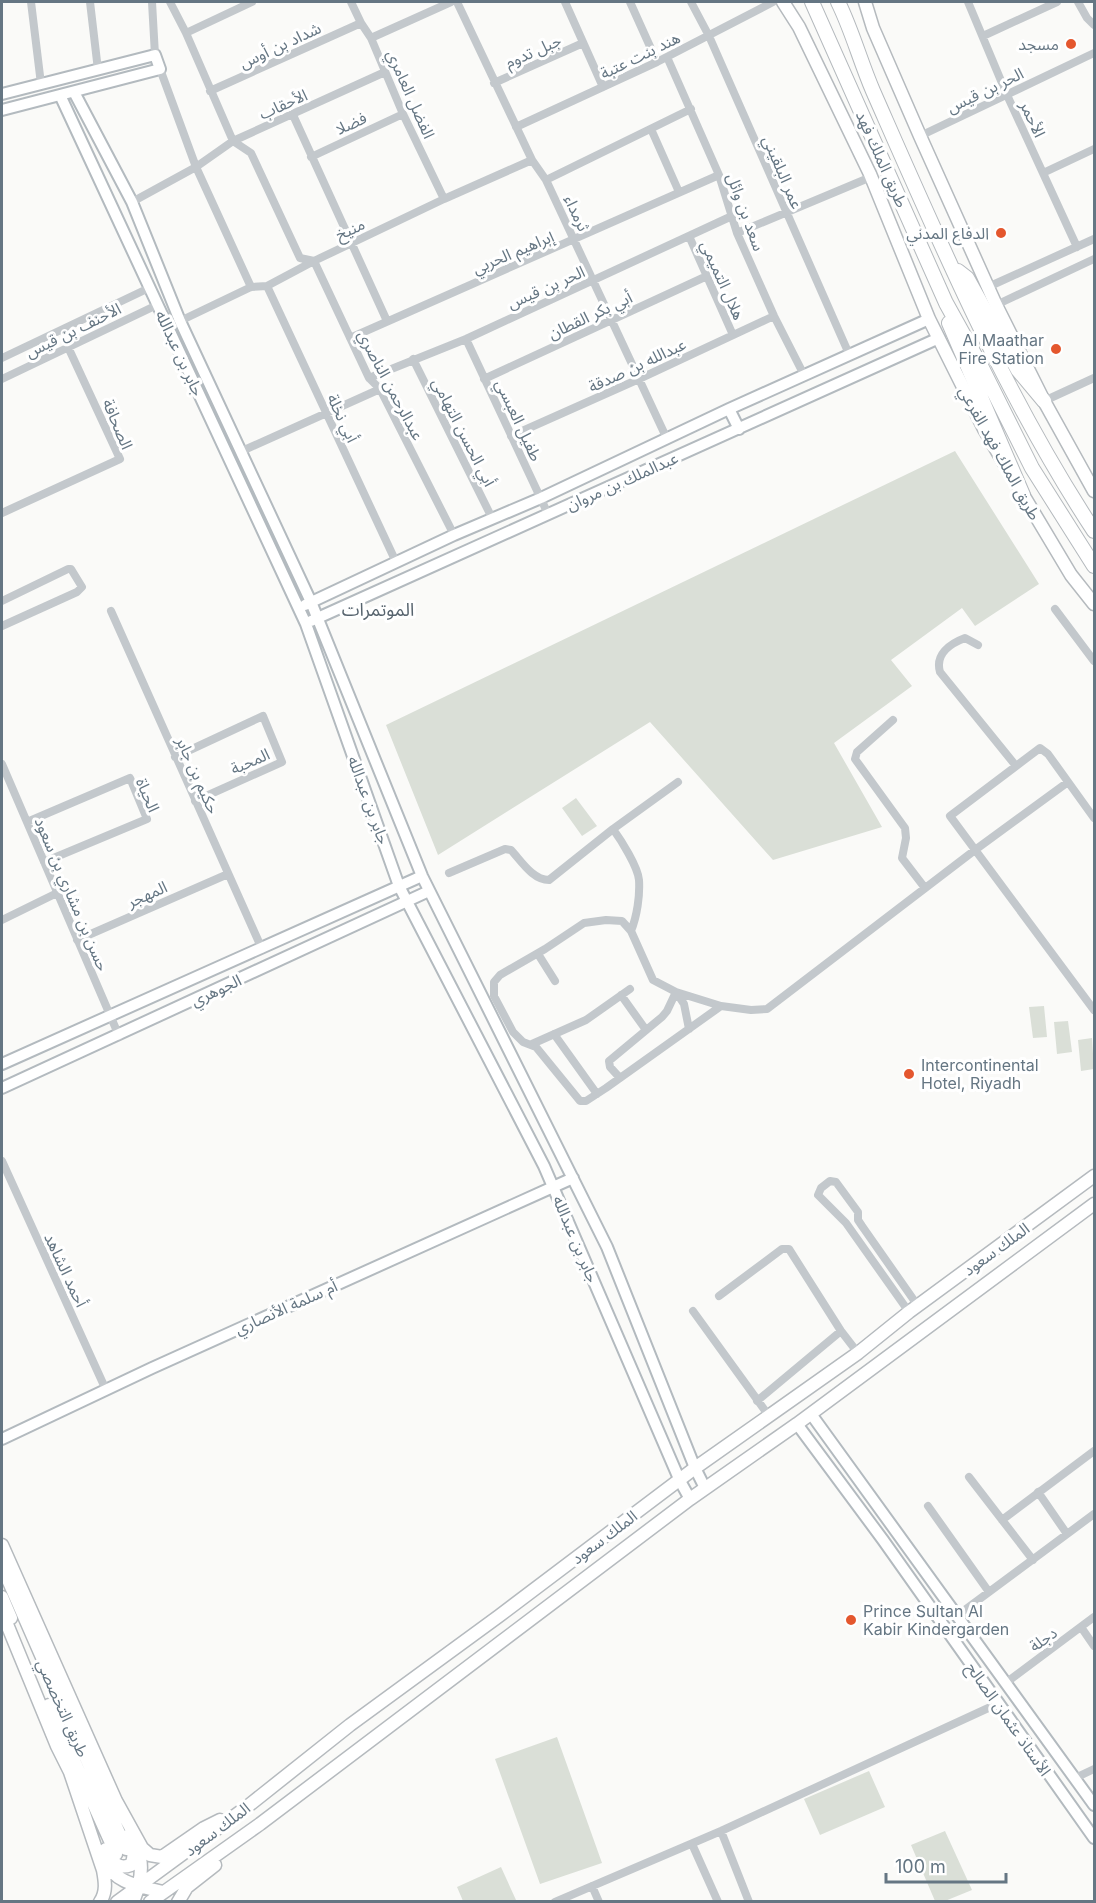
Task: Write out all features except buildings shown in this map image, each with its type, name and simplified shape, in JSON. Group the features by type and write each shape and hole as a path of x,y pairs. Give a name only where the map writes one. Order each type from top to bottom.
{"highway":[{"name":"طريق الملك فهد","path":"813,5 946,303 982,368 1032,468 1095,566"},
{"name":"طريق الملك فهد","path":"840,5 863,67 951,267 1066,488 1095,531"},
{"path":"951,267 967,278 1018,370 1044,401"},
{"path":"946,303 951,329 1023,495"}],"main road":[{"name":"طريق الملك فهد الفرعي","path":"783,2 799,27 871,177 929,319 984,429 1071,575 1095,604"},
{"path":"865,2 873,28 996,305 1044,401 1095,491"},
{"name":"الملك سعود","path":"150,1894 156,1875 350,1725 695,1468 858,1353 1095,1176"},
{"name":"الملك سعود","path":"117,1902 150,1894 260,1824 690,1499 798,1424 1095,1204"},
{"path":"2,1545 139,1854 150,1894"},
{"name":"طريق التخصصي","path":"2,1566 121,1852 2,1597"},
{"path":"2,1612 57,1746 110,1856 118,1867 123,1868 131,1865 134,1850 116,1801"},
{"path":"70,1772 108,1869 122,1880 150,1894"},
{"path":"70,1772 103,1870 105,1885 100,1902"},
{"path":"116,1801 142,1848 150,1855 162,1857 204,1828 248,1806"},
{"path":"178,1902 187,1887 248,1838 260,1824"},
{"path":"133,1902 150,1894"}],"street":[{"path":"31,2 41,84"},
{"path":"90,2 98,70"},
{"path":"152,2 155,55 196,166 251,287"},
{"name":"عبدالرحمن الناصري","path":"171,2 233,141 250,153 300,258 314,261 369,378 380,389 454,535"},
{"path":"186,33 252,2"},
{"name":"الفضل العامري","path":"351,2 361,23 372,38 403,114 444,199"},
{"path":"372,38 451,2"},
{"name":"ثرمداء","path":"457,2 532,160 546,180 575,240 667,439"},
{"path":"565,2 603,87"},
{"path":"630,2 657,62"},
{"name":"عمر البلقيني","path":"691,2 709,36 849,354"},
{"name":"هند بنت عتبة","path":"516,127 657,62 773,2"},
{"name":"الأحمر","path":"968,2 1007,95 1077,247"},
{"path":"983,36 1057,2"},
{"path":"1078,2 1091,16 1095,25"},
{"name":"شداد بن أوس","path":"210,91 361,23"},
{"name":"جبل تدوم","path":"495,83 584,43"},
{"name":"الحر بن قيس","path":"920,136 1095,53"},
{"path":"2,94 155,55"},
{"name":"سعد بن وائل","path":"667,57 719,175 737,233 774,316 804,375"},
{"path":"2,110 160,69"},
{"name":"الأحقاب","path":"132,202 196,166 233,141 385,72"},
{"name":"جابر بن عبدالله","path":"74,92 132,202 180,321 311,602 422,876 607,1248 705,1488"},
{"name":"جابر بن عبدالله","path":"60,95 306,624 399,886 553,1186 690,1499"},
{"path":"546,180 691,109"},
{"name":"فضلا","path":"311,157 403,114"},
{"path":"293,115 387,321"},
{"path":"651,129 679,192"},
{"path":"1042,173 1095,149"},
{"name":"منيخ","path":"180,321 251,287 267,286 444,199 532,160"},
{"name":"إبراهيم الحربي","path":"350,338 719,175"},
{"path":"737,233 871,177"},
{"name":"الحر بن قيس","path":"369,378 466,339 732,216"},
{"name":"هلال التميمي","path":"689,236 733,335"},
{"path":"988,287 1095,238"},
{"path":"996,305 1095,259"},
{"name":"أبي بكر القطان","path":"484,379 707,276"},
{"name":"أبي نخلة","path":"267,286 396,561"},
{"name":"الأحنف بن قيس","path":"2,358 149,288"},
{"name":"الأحنف بن قيس","path":"2,379 157,305"},
{"name":"عبدالله بن صدقة","path":"511,436 774,316"},
{"name":"عبدالملك بن مروان","path":"299,609 396,561 541,498 729,409 929,319"},
{"name":"عبدالملك بن مروان","path":"306,624 939,338"},
{"name":"طفيل العبسي","path":"466,339 548,513"},
{"name":"الصحافة","path":"2,513 120,459 68,347"},
{"name":"أبي الحسن التهامي","path":"412,359 492,518"},
{"path":"1044,401 1095,378"},
{"path":"242,451 380,389"},
{"path":"729,409 740,429"},
{"path":"2,601 68,569 71,569 82,587 77,592 2,626"},
{"path":"1055,609 1095,660"},
{"name":"حكيم بن جابر","path":"111,611 262,949"},
{"path":"978,645 965,638 957,641 940,657 938,664 940,672 1016,766"},
{"name":"المحبة","path":"175,757 264,716 282,762 195,801"},
{"path":"893,720 857,752 855,759 905,828 906,838 902,858 925,888"},
{"path":"1095,818 1040,748 950,816 1095,1010"},
{"name":"حسن بن مشاري بن سعود","path":"2,764 118,1036"},
{"name":"الحياة","path":"27,822 130,778 147,819 44,862"},
{"path":"449,873 505,849 511,850 541,880 549,880 678,782"},
{"path":"622,921 631,931 653,980 676,992 721,1006 751,1010 767,1009 1068,782"},
{"path":"613,830 639,877 635,918 631,931"},
{"name":"المهجر","path":"77,939 228,874"},
{"name":"الجوهري","path":"2,1064 422,876"},
{"name":"الجوهري","path":"2,1088 429,891"},
{"path":"2,920 57,893"},
{"path":"635,918 584,923 538,954 500,975 494,982 493,992 513,1032 523,1042 532,1044 541,1053 577,1099 586,1101 597,1094 721,1006"},
{"path":"538,954 555,981"},
{"path":"532,1044 586,1020 630,989"},
{"path":"676,992 684,1004 689,1029"},
{"path":"620,1078 610,1067 609,1061 667,1011 676,992"},
{"path":"621,995 646,1030"},
{"path":"554,1034 597,1094"},
{"name":"أحمد الشاهد","path":"2,1161 106,1390"},
{"name":"أم سلمة الأنصاري","path":"2,1439 573,1178"},
{"path":"830,1181 836,1182 858,1212 858,1220 914,1309 846,1222 818,1195 830,1181"},
{"path":"719,1296 782,1249 789,1249 858,1353"},
{"path":"693,1311 769,1416"},
{"path":"757,1401 841,1330"},
{"name":"الأستاذ عثمان الصالح","path":"811,1414 1095,1805"},
{"name":"الأستاذ عثمان الصالح","path":"798,1424 1095,1838"},
{"path":"1002,1520 1095,1451"},
{"path":"969,1477 1033,1560"},
{"path":"1038,1492 1067,1534"},
{"path":"928,1506 989,1592"},
{"path":"958,1615 1095,1514"},
{"name":"دجلة","path":"1006,1682 1095,1617"},
{"path":"1081,1627 1095,1646"},
{"path":"559,1901 721,1831 998,1704"},
{"path":"1075,1778 1095,1769"},
{"path":"721,1831 749,1902"},
{"path":"692,1844 718,1902"},
{"path":"592,1886 599,1902"}],"shaded area":[{"path":"955,451 1039,584 975,626 962,608 891,660 912,686 834,743 882,827 773,860 650,722 438,855 386,725"},
{"path":"576,798 597,826 582,836 562,808"},
{"path":"1044,1006 1047,1037 1033,1038 1029,1007"},
{"path":"1068,1021 1072,1052 1057,1054 1054,1022"},
{"path":"1092,1038 1094,1069 1081,1071 1078,1040"},
{"path":"557,1737 602,1863 540,1884 495,1759"},
{"path":"869,1771 885,1807 820,1835 804,1799"},
{"path":"945,1831 972,1890 945,1901 935,1901 911,1845"},
{"path":"501,1867 516,1900 511,1902 463,1901 457,1887"}],"place":[{"name":"مسجد","path":"1071,44"},
{"name":"الدفاع المدني","path":"1001,233"},
{"name":"Al Maathar Fire Station","path":"1056,349"},
{"name":"Intercontinental Hotel, Riyadh","path":"909,1074"},
{"name":"Prince Sultan Al Kabir Kindergarden","path":"851,1620"}],"district":[{"name":"الموتمرات","path":"378,610"}]}
